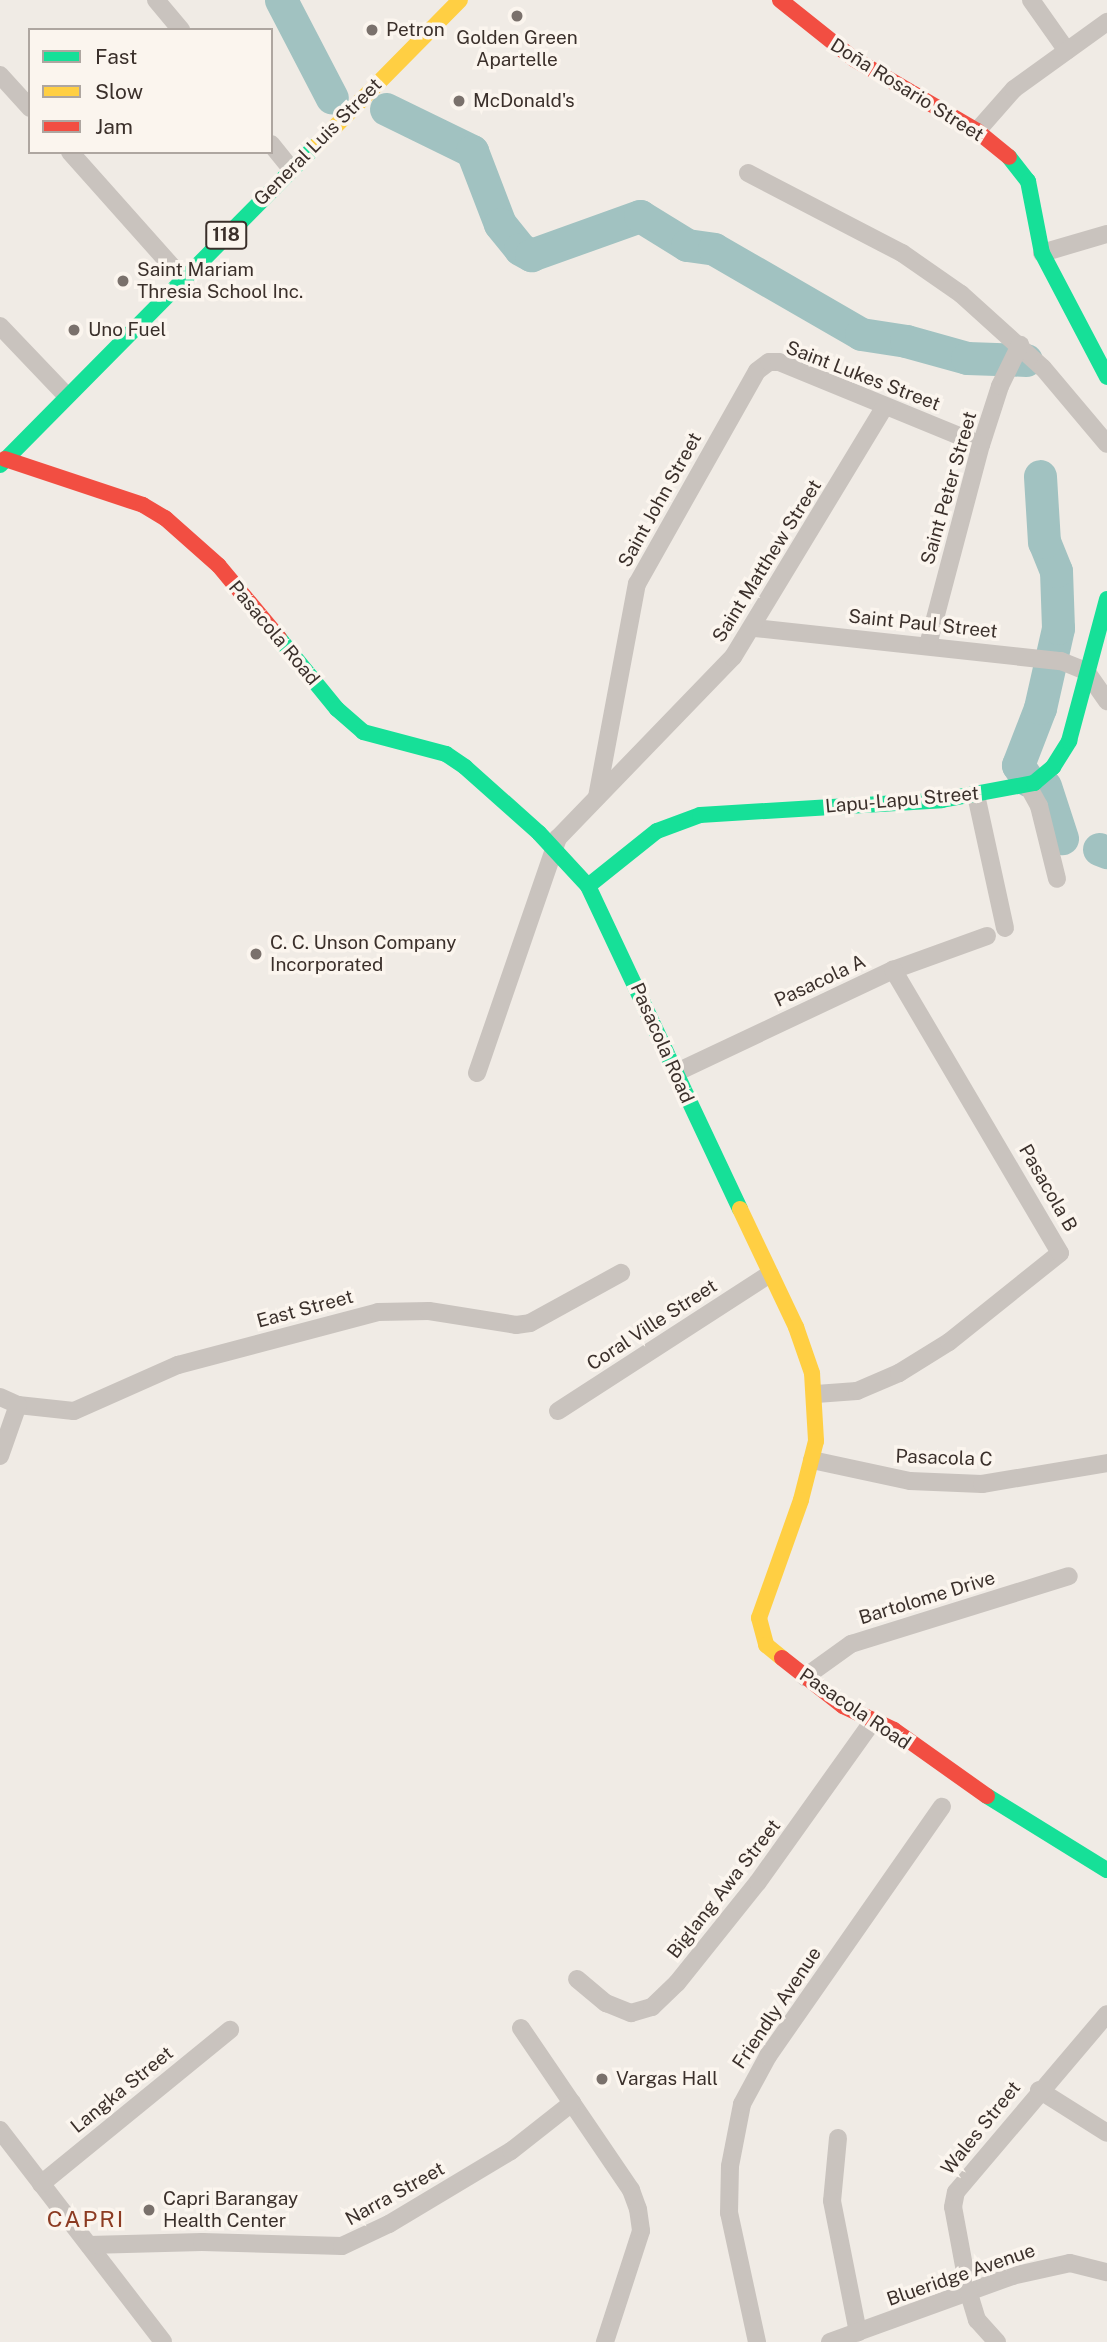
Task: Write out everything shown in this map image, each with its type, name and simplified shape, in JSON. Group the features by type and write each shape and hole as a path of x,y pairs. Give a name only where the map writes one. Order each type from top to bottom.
{"street":[{"path":"156,0 179,28"},
{"path":"431,0 448,13"},
{"name":"General Luis Street","path":"3,462 66,395 460,0"},
{"name":"Doña Rosario Street","path":"780,0 854,59 977,131 1016,163 1028,181 1042,253 1107,377"},
{"path":"1031,0 1067,51"},
{"path":"977,131 1014,89 1107,22"},
{"path":"0,75 28,106"},
{"path":"273,146 291,169"},
{"path":"72,154 183,279"},
{"path":"748,173 902,253 1020,345 1107,444"},
{"path":"1042,253 1107,234"},
{"path":"0,326 66,395"},
{"name":"Saint Peter Street","path":"928,645 981,445 1002,380 1020,345"},
{"name":"Saint Lukes Street","path":"769,362 779,362 981,445"},
{"name":"Saint John Street","path":"597,797 638,584 757,371 769,362"},
{"name":"Saint Matthew Street","path":"554,848 597,797 703,690 755,628 885,406"},
{"name":"Pasacola Road","path":"3,462 143,505 165,518 219,566 337,709 363,732 384,741 446,754 554,848 588,886 804,1346 816,1394 817,1462 759,1618 766,1645 805,1677 872,1722 894,1730 988,1799 1107,1870"},
{"name":"Lapu-Lapu Street","path":"588,886 657,831 700,815 976,795 1028,786 1053,767 1069,741 1107,599"},
{"name":"Saint Paul Street","path":"755,628 1046,658 1086,671"},
{"path":"1086,671 1107,701"},
{"path":"1028,786 1039,806 1057,879"},
{"path":"976,795 1005,928"},
{"path":"477,1073 554,848"},
{"name":"Pasacola A","path":"675,1073 893,970 987,936"},
{"name":"Pasacola B","path":"816,1394 857,1391 899,1373 949,1342 1060,1253 893,970"},
{"name":"East Street","path":"0,1397 18,1405 54,1411 89,1407 170,1367 378,1312 429,1311 516,1325 530,1323 621,1273"},
{"name":"Coral Ville Street","path":"558,1412 770,1274"},
{"path":"0,1456 18,1405"},
{"name":"Pasacola C","path":"817,1462 910,1481 982,1484 1107,1463"},
{"name":"Bartolome Drive","path":"805,1677 850,1644 1069,1576"},
{"name":"Biglang Awa Street","path":"577,1979 606,2003 631,2013 652,2007 677,1983 758,1882 872,1722"},
{"name":"Friendly Avenue","path":"757,2342 729,2213 730,2166 742,2104 768,2056 942,1807"},
{"path":"1087,1859 1107,1851"},
{"name":"Wales Street","path":"997,2342 977,2320 969,2293 953,2207 956,2192 1039,2090 1107,2015"},
{"path":"521,2028 631,2190 641,2231 605,2342"},
{"name":"Langka Street","path":"41,2183 230,2030"},
{"path":"1039,2090 1107,2133"},
{"name":"Narra Street","path":"89,2245 202,2242 342,2246 479,2171 572,2103"},
{"path":"0,2130 163,2342"},
{"path":"838,2138 832,2201 858,2332"},
{"name":"Blueridge Avenue","path":"830,2342 1012,2276 1070,2263 1107,2272"}],"waterway":[{"path":"281,0 332,98"},
{"path":"386,109 472,151 500,224 520,249 531,255 640,216 687,245 714,249 861,334 906,341 967,358 1026,360"},
{"path":"1028,780 1018,765 1040,708 1058,628 1056,571 1044,542 1040,476"},
{"path":"1045,786 1062,838"},
{"path":"1099,849 1107,852"}],"traffic: fast":[{"path":"0,465 316,146"},
{"path":"1009,157 1028,181 1042,253 1107,377"},
{"path":"588,886 657,831 700,815 942,800 1034,783 1053,767 1069,741 1107,599"},
{"path":"279,638 337,709 363,732 446,754 465,767 539,833 588,886 740,1209"},
{"path":"987,1796 1107,1870"}],"traffic: slow":[{"path":"316,146 460,0"},
{"path":"740,1209 796,1327 812,1373 816,1441 801,1500 759,1618 766,1645 782,1658"}],"traffic: jam":[{"path":"780,0 854,59 977,131 1009,157"},
{"path":"5,459 143,505 165,518 219,566 279,638"},
{"path":"782,1658 843,1706 894,1730 987,1796"}],"place":[{"name":"Golden Green Apartelle","path":"517,16"},
{"name":"Petron","path":"372,30"},
{"name":"McDonald's","path":"459,101"},
{"name":"Saint Mariam Thresia School Inc.","path":"123,281"},
{"name":"Uno Fuel","path":"74,330"},
{"name":"C. C. Unson Company Incorporated","path":"256,954"},
{"name":"Vargas Hall","path":"602,2079"},
{"name":"Capri Barangay Health Center","path":"149,2210"}],"district":[{"name":"CAPRI","path":"86,2219"}]}
